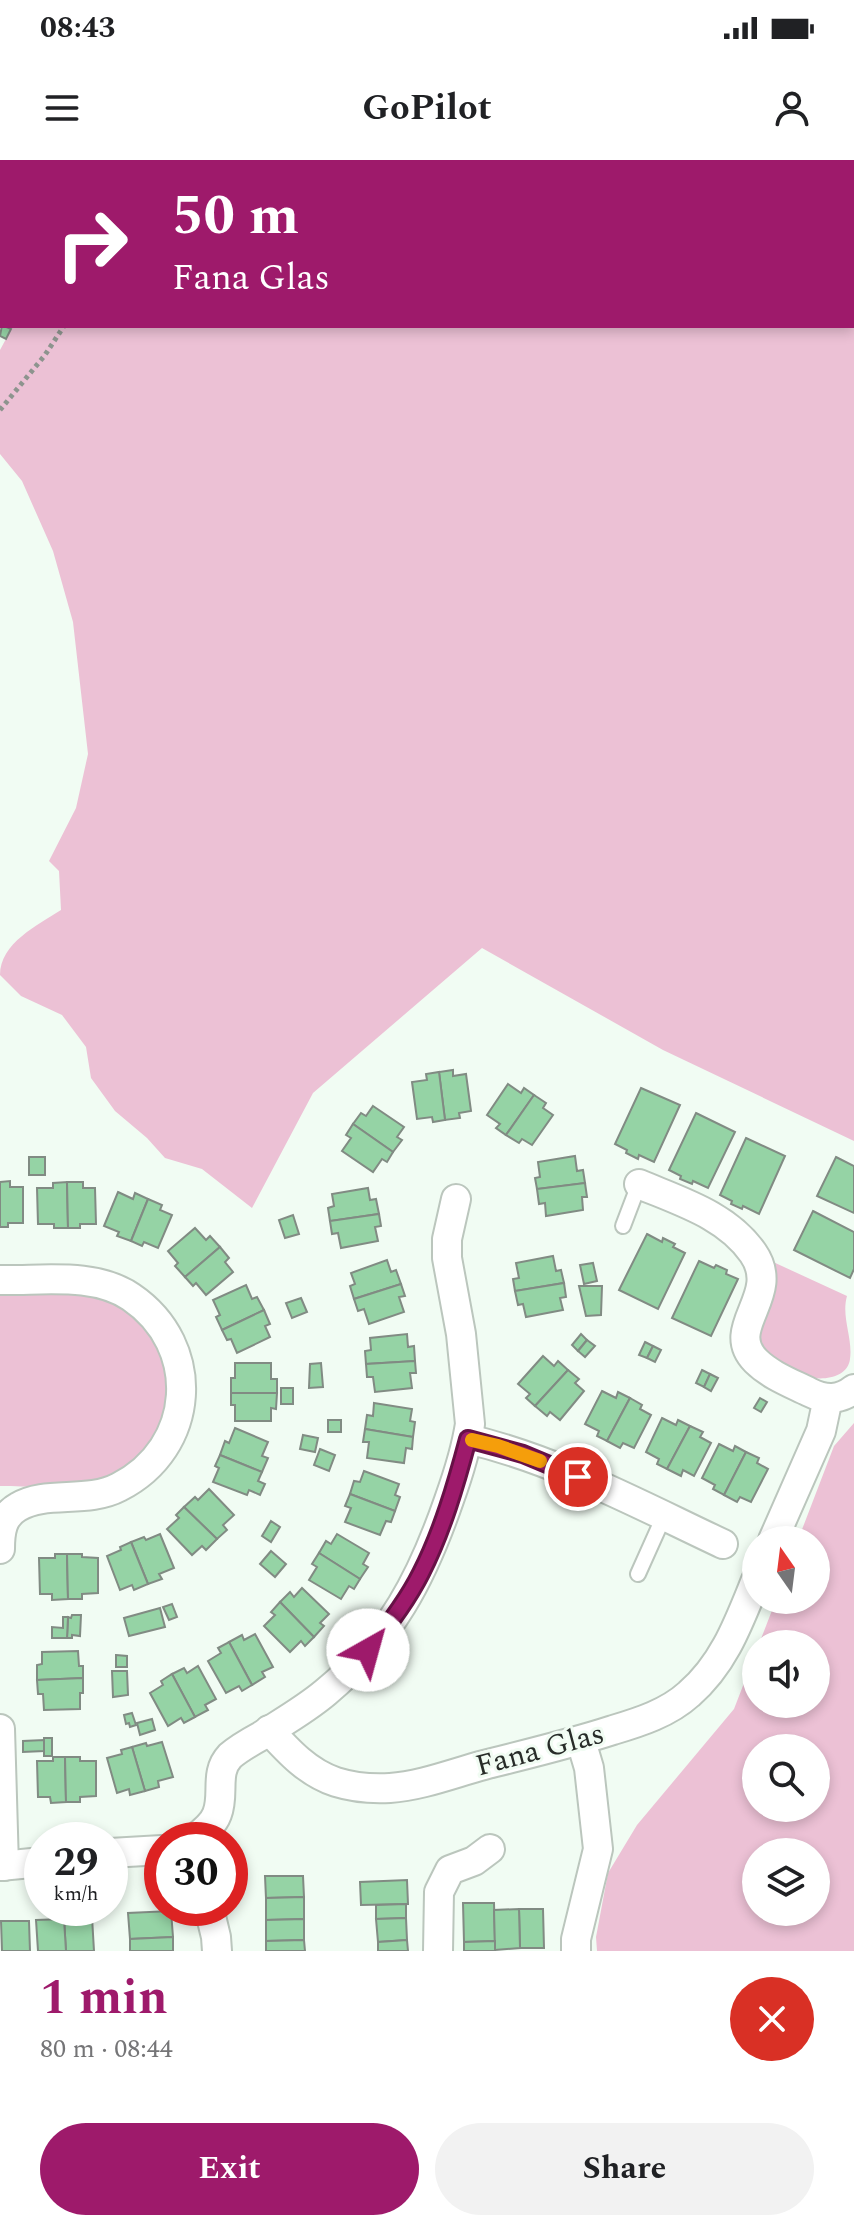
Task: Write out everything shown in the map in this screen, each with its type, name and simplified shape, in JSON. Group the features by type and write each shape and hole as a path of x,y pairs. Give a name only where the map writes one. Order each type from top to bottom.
{"street":[{"path":"639,1184 716,1218 753,1253 759,1266 762,1288 745,1333 745,1344 764,1368 812,1393 841,1394 821,1431 779,1526"},
{"path":"212,1822 217,1815 220,1775 227,1759 326,1692 356,1664 398,1612 431,1550 455,1484 470,1424 461,1334 447,1258 447,1239 456,1199"},
{"path":"0,1280 84,1281 118,1289 155,1318 170,1339 179,1363 182,1397 177,1420 167,1442 142,1471 119,1487 96,1496 33,1500 21,1505 5,1520 0,1549"},
{"path":"468,1439 523,1454 723,1544"},
{"name":"Fana Glas","path":"269,1730 298,1761 325,1778 381,1788 412,1784 581,1741 651,1717 673,1706 692,1692 721,1658 742,1614"},
{"path":"0,1729 2,1866 24,1864"},
{"path":"576,1951 576,1939 598,1849 589,1768 581,1741"},
{"path":"438,1951 439,1892 450,1870 474,1861 490,1849"},
{"path":"213,1926 217,1951"}],"lane":[{"path":"623,1226 639,1184"},
{"path":"638,1574 664,1516"}],"path":[{"path":"0,410 63,328"}],"shaded area":[{"path":"12,328 854,328 854,1141 663,1050 482,948 313,1093 252,1208 202,1169 165,1158 115,1111 91,1078 86,1047 62,1015 21,996 0,975 6,953 13,944 61,910 59,871 49,861 76,808 88,754 73,622 53,551 22,481 0,454 0,350"},
{"path":"771,1261 847,1296 845,1312 850,1359 840,1374 821,1378 802,1375 760,1349 758,1326"},
{"path":"0,1293 71,1293 99,1297 124,1309 147,1333 163,1364 168,1397 158,1430 135,1460 107,1478 77,1485 0,1486"},
{"path":"854,1423 854,1951 597,1951 596,1937 608,1873 637,1825 734,1709 742,1688 742,1718 830,1718 830,1630 764,1630 771,1614 830,1614 830,1526 803,1526 834,1446"}],"building":[{"path":"1,328 11,329 6,339 0,336"},
{"path":"453,1070 453,1076 466,1074 471,1111 459,1113 460,1118 445,1120 439,1072"},
{"path":"439,1072 445,1120 433,1122 432,1117 417,1119 412,1082 427,1080 426,1074"},
{"path":"508,1084 521,1093 524,1088 534,1095 506,1135 496,1128 500,1124 487,1115"},
{"path":"641,1088 680,1105 654,1162 639,1155 638,1159 615,1144"},
{"path":"534,1095 546,1103 543,1108 553,1115 532,1145 522,1139 519,1143 506,1135"},
{"path":"373,1106 404,1127 397,1137 402,1140 393,1152 353,1124 361,1113 366,1116"},
{"path":"696,1113 735,1132 708,1188 680,1179 681,1176 669,1170"},
{"path":"353,1124 393,1152 387,1162 382,1159 373,1172 342,1151 351,1138 346,1135"},
{"path":"746,1138 785,1156 759,1214 731,1204 732,1201 720,1195"},
{"path":"575,1156 577,1171 583,1170 585,1183 537,1189 535,1178 540,1177 538,1162"},
{"path":"29,1157 45,1157 45,1175 29,1175"},
{"path":"836,1157 854,1166 854,1213 817,1196"},
{"path":"10,1181 10,1187 23,1187 23,1223 8,1223 8,1227 0,1227 0,1182"},
{"path":"67,1182 68,1228 38,1224 37,1188 53,1188 53,1183"},
{"path":"67,1182 83,1182 83,1188 95,1188 96,1224 68,1228"},
{"path":"585,1183 587,1197 582,1197 583,1210 546,1216 545,1203 539,1204 537,1189"},
{"path":"368,1188 370,1200 376,1199 379,1214 330,1221 328,1208 334,1206 332,1194"},
{"path":"118,1192 133,1199 135,1193 148,1199 131,1241 117,1236 119,1232 104,1226"},
{"path":"148,1199 162,1205 160,1210 172,1215 158,1248 131,1241"},
{"path":"813,1211 854,1232 854,1269 850,1278 794,1250"},
{"path":"379,1214 381,1226 375,1227 378,1241 341,1248 338,1233 332,1234 330,1221"},
{"path":"293,1215 299,1234 285,1238 279,1220"},
{"path":"195,1228 206,1240 210,1236 220,1247 185,1277 168,1251"},
{"path":"647,1234 662,1242 663,1238 675,1244 673,1247 685,1253 658,1309 619,1290"},
{"path":"220,1247 229,1258 225,1262 233,1272 206,1295 196,1283 193,1286 185,1277"},
{"path":"553,1256 556,1271 561,1270 564,1283 515,1291 513,1279 519,1278 516,1263"},
{"path":"387,1260 391,1272 396,1270 401,1284 354,1299 350,1286 355,1284 351,1273"},
{"path":"699,1261 727,1270 726,1274 738,1279 711,1336 672,1318"},
{"path":"593,1263 597,1281 584,1284 580,1265"},
{"path":"564,1283 566,1297 560,1298 563,1310 526,1317 523,1304 518,1305 515,1291"},
{"path":"401,1284 405,1296 399,1297 404,1312 369,1324 364,1309 358,1311 354,1299"},
{"path":"246,1285 252,1299 257,1297 264,1310 222,1330 213,1300"},
{"path":"579,1286 602,1286 601,1315 586,1316"},
{"path":"301,1298 307,1312 292,1318 286,1303"},
{"path":"264,1310 270,1324 265,1326 270,1337 237,1353 231,1339 227,1340 222,1330"},
{"path":"407,1334 408,1347 414,1346 415,1361 366,1364 365,1351 371,1350 370,1338"},
{"path":"581,1334 587,1340 578,1351 572,1345"},
{"path":"587,1340 595,1346 585,1357 578,1351"},
{"path":"645,1342 653,1346 647,1358 639,1355"},
{"path":"653,1346 661,1350 655,1362 647,1358"},
{"path":"543,1356 554,1366 558,1361 568,1370 535,1406 526,1398 530,1394 518,1384"},
{"path":"415,1361 416,1373 410,1373 412,1388 375,1392 373,1377 367,1377 366,1364"},
{"path":"235,1363 271,1363 271,1379 277,1379 277,1393 231,1393"},
{"path":"321,1363 323,1387 309,1388 310,1364"},
{"path":"568,1370 579,1379 575,1383 584,1391 560,1420 550,1412 547,1416 535,1406"},
{"path":"702,1370 710,1374 704,1387 696,1383"},
{"path":"710,1374 718,1378 711,1391 704,1387"},
{"path":"281,1388 293,1388 293,1404 281,1404"},
{"path":"602,1391 616,1398 618,1392 630,1398 607,1441 597,1436 599,1431 585,1424"},
{"path":"231,1393 277,1393 276,1409 271,1408 271,1421 235,1421"},
{"path":"630,1398 651,1415 634,1448 623,1443 620,1448 607,1441"},
{"path":"760,1398 767,1402 761,1412 754,1408"},
{"path":"374,1403 412,1409 410,1421 415,1422 413,1437 365,1429 367,1415 373,1416"},
{"path":"662,1418 676,1425 678,1420 690,1426 667,1469 657,1464 659,1459 646,1452"},
{"path":"328,1420 341,1420 341,1432 328,1432"},
{"path":"690,1426 703,1432 700,1437 711,1443 694,1476 683,1470 681,1476 667,1469"},
{"path":"235,1428 268,1442 262,1456 268,1458 262,1472 220,1455 225,1441 229,1443"},
{"path":"365,1429 413,1437 412,1449 406,1448 404,1463 367,1458 369,1442 363,1442"},
{"path":"303,1435 318,1438 315,1452 300,1449"},
{"path":"719,1444 733,1451 735,1446 746,1452 724,1495 713,1489 715,1485 702,1478"},
{"path":"320,1449 335,1455 329,1471 314,1465"},
{"path":"746,1452 759,1458 757,1463 768,1469 751,1502 740,1497 737,1502 724,1495"},
{"path":"220,1455 262,1472 258,1481 265,1484 260,1495 249,1490 247,1495 213,1482"},
{"path":"364,1471 399,1484 395,1495 400,1497 395,1511 350,1494 354,1481 360,1482"},
{"path":"209,1489 234,1515 223,1525 227,1530 217,1539 184,1507 195,1497 198,1500"},
{"path":"350,1494 395,1511 391,1522 386,1521 380,1535 345,1522 351,1508 345,1506"},
{"path":"184,1507 217,1539 206,1550 202,1546 192,1555 167,1529 179,1518 176,1515"},
{"path":"271,1521 280,1527 271,1542 262,1536"},
{"path":"160,1534 174,1568 159,1574 162,1579 148,1584 131,1542"},
{"path":"337,1534 369,1553 363,1564 368,1567 360,1579 319,1553 326,1541 331,1544"},
{"path":"131,1542 148,1584 134,1590 132,1585 120,1590 107,1556"},
{"path":"271,1551 286,1564 275,1577 260,1564"},
{"path":"319,1553 360,1579 354,1589 349,1586 341,1599 309,1580 317,1567 312,1564"},
{"path":"55,1554 67,1554 68,1599 52,1600 52,1594 40,1594 39,1558 55,1558"},
{"path":"67,1554 98,1558 98,1593 82,1594 82,1599 68,1599"},
{"path":"302,1588 329,1614 320,1623 324,1626 314,1637 280,1602 290,1592 294,1597"},
{"path":"280,1602 314,1637 305,1646 301,1641 290,1652 264,1626 275,1615 271,1612"},
{"path":"172,1604 177,1617 169,1620 163,1607"},
{"path":"160,1608 165,1627 129,1636 124,1618"},
{"path":"81,1615 80,1636 67,1638 68,1617"},
{"path":"63,1617 68,1617 67,1638 52,1638 52,1627 63,1628"},
{"path":"255,1634 273,1667 262,1672 265,1677 252,1685 229,1642 242,1635 244,1640"},
{"path":"229,1642 252,1685 242,1691 239,1686 226,1693 208,1661 221,1653 218,1648"},
{"path":"78,1651 83,1678 37,1680 37,1665 42,1664 42,1652"},
{"path":"116,1655 127,1656 127,1667 116,1667"},
{"path":"198,1666 216,1699 205,1705 208,1710 195,1717 172,1674 184,1668 187,1673"},
{"path":"112,1671 127,1671 128,1695 113,1697"},
{"path":"172,1674 195,1717 184,1723 181,1718 168,1726 150,1693 163,1685 161,1681"},
{"path":"83,1678 80,1709 44,1710 43,1694 38,1694 37,1680"},
{"path":"132,1713 136,1725 130,1727 124,1715"},
{"path":"152,1719 155,1730 140,1735 137,1723"},
{"path":"44,1738 52,1738 52,1756 44,1756"},
{"path":"44,1740 44,1751 23,1752 23,1741"},
{"path":"162,1742 173,1777 158,1781 159,1787 145,1791 132,1747"},
{"path":"132,1747 145,1791 130,1795 129,1789 117,1793 107,1758"},
{"path":"53,1757 65,1757 66,1802 51,1803 50,1797 38,1797 37,1761 53,1761"},
{"path":"65,1757 96,1761 96,1796 80,1797 80,1802 66,1802"},
{"path":"265,1876 303,1876 304,1897 266,1898"},
{"path":"407,1880 408,1904 361,1905 360,1882"},
{"path":"304,1897 304,1919 266,1920 266,1898"},
{"path":"463,1903 494,1903 495,1941 464,1942"},
{"path":"406,1904 406,1918 376,1919 376,1905"},
{"path":"519,1909 543,1909 544,1948 520,1948"},
{"path":"519,1909 520,1948 495,1950 494,1910"},
{"path":"144,1912 144,1926 172,1926 173,1937 130,1939 128,1913"},
{"path":"406,1918 407,1940 378,1942 376,1919"},
{"path":"304,1919 304,1940 266,1941 266,1920"},
{"path":"1,1921 24,1921 24,1926 29,1926 30,1951 2,1951"},
{"path":"36,1926 64,1926 66,1951 38,1951"},
{"path":"64,1926 93,1926 94,1951 66,1951"},
{"path":"173,1937 173,1951 130,1951 130,1939"},
{"path":"304,1940 305,1951 266,1951 266,1941"},
{"path":"407,1940 408,1951 378,1951 378,1942"},
{"path":"495,1941 495,1951 464,1951 464,1942"}],"slow traffic":[{"path":"472,1440 540,1461"}],"route":[{"path":"368,1650 398,1612 422,1572 455,1484 468,1439 523,1454 578,1477"}]}
